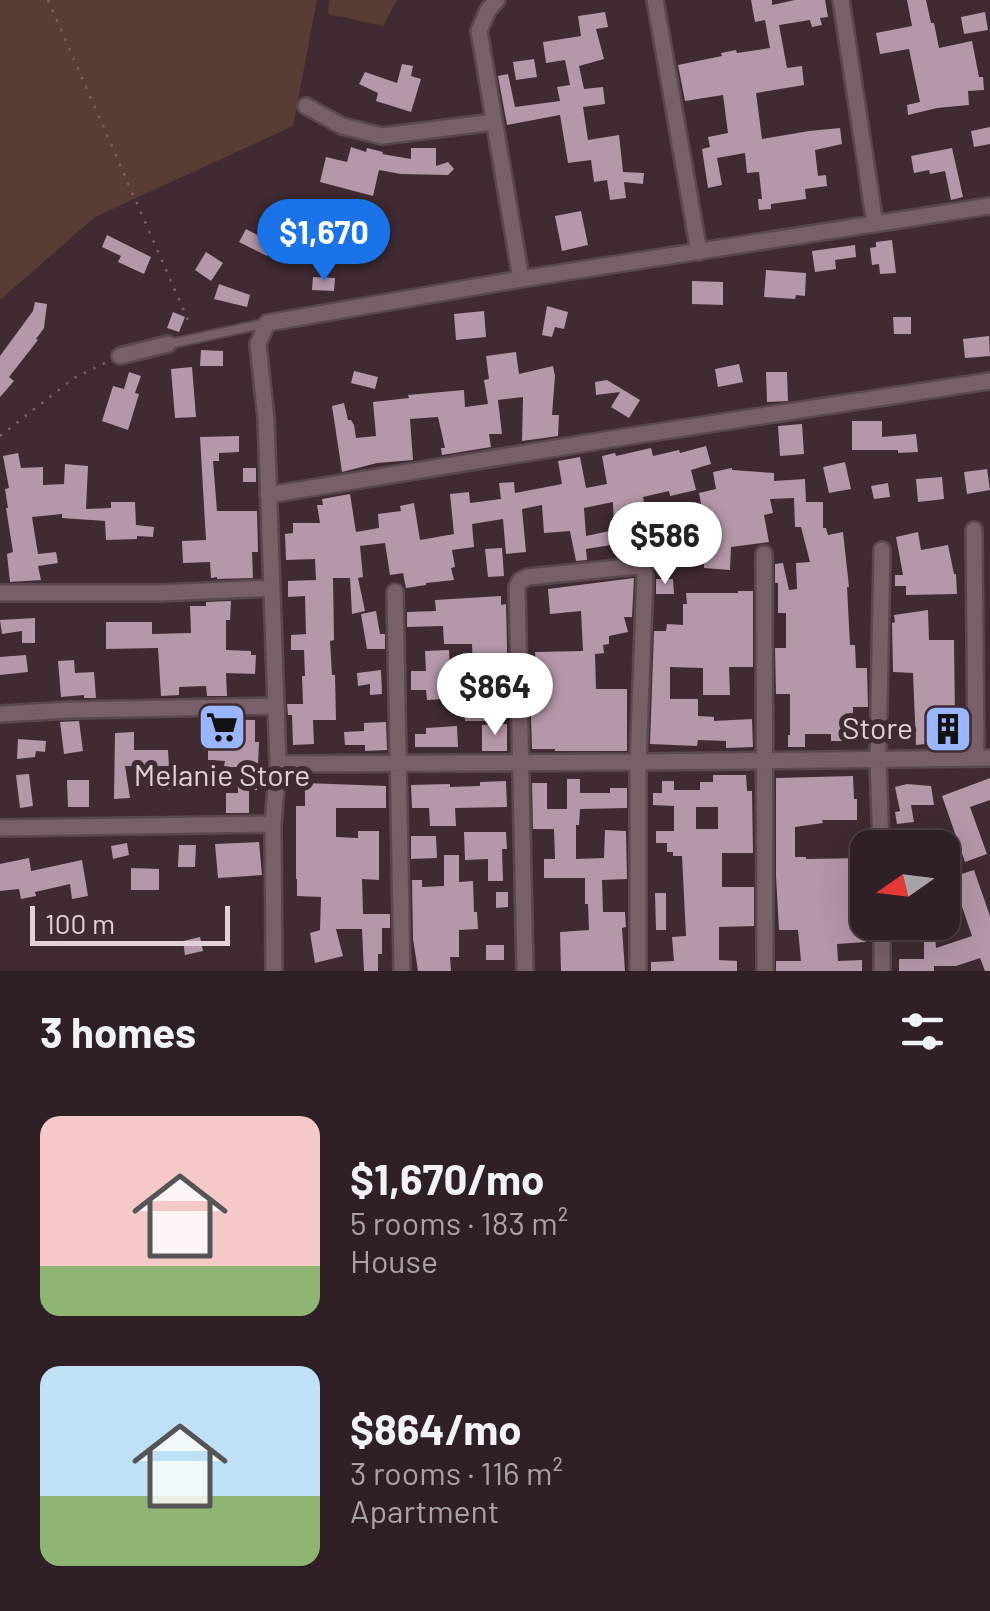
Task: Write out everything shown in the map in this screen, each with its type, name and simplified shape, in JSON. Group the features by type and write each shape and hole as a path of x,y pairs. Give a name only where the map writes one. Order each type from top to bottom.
{"street":[{"path":"497,0 479,31 521,280"},
{"path":"655,0 699,252"},
{"path":"841,0 874,224"},
{"path":"306,106 342,126 382,136 494,122"},
{"path":"274,971 278,764 266,419 258,344 267,323 990,206"},
{"path":"120,356 168,344"},
{"path":"268,494 990,381"},
{"path":"278,764 983,758 974,530"},
{"path":"880,830 882,550"},
{"path":"764,554 765,971"},
{"path":"525,971 517,587 528,577 638,566 644,569 645,576 638,762 638,971"},
{"path":"0,593 272,588"},
{"path":"395,592 402,971"},
{"path":"0,714 276,706"},
{"path":"0,828 274,824"},
{"path":"882,940 882,971"}],"lane":[{"path":"168,344 267,323"}],"path":[{"path":"48,0 196,338"},
{"path":"0,436 74,378 120,356"}],"shaded area":[{"path":"0,0 317,0 293,126 95,217 0,300"},
{"path":"329,0 397,0 383,26 328,14"}],"building":[{"path":"751,0 772,0 772,5 825,0 828,17 820,18 822,25 812,27 810,20 779,25 787,68 802,66 804,85 756,93 762,139 840,128 842,144 815,150 818,176 826,175 827,186 805,189 806,199 771,204 771,209 759,210 759,172 747,173 745,153 717,158 722,185 708,188 702,149 710,147 708,137 728,133 723,95 685,101 678,65 736,50 737,53 770,48 765,20 755,22"},
{"path":"907,0 926,0 939,48 972,41 984,90 968,91 969,105 908,115 907,105 920,102 909,49 880,54 876,33 912,26"},
{"path":"605,12 608,27 596,29 604,59 579,66 584,89 603,87 605,104 583,107 588,140 619,135 623,172 644,173 643,184 624,182 626,198 610,200 607,180 594,182 591,160 568,163 560,115 507,125 498,76 508,74 515,107 560,101 557,87 570,85 565,60 546,63 543,42 581,36 578,16"},
{"path":"985,12 988,30 964,34 961,17"},
{"path":"534,59 537,77 516,80 513,62"},
{"path":"402,64 413,66 411,76 421,79 411,112 376,101 378,93 359,84 365,72 397,83"},
{"path":"990,127 990,144 974,147 971,131"},
{"path":"351,147 411,159 411,148 436,148 436,166 448,162 454,169 448,175 379,170 373,196 320,182 326,157 347,162"},
{"path":"952,148 963,197 951,200 945,171 914,173 911,156"},
{"path":"581,211 588,245 562,251 555,216"},
{"path":"246,229 273,243 267,256 239,242"},
{"path":"107,235 151,257 144,274 118,262 121,256 102,247"},
{"path":"892,240 896,273 880,274 879,264 872,265 870,248 876,247 876,242"},
{"path":"855,245 856,257 835,260 836,269 815,272 812,251"},
{"path":"206,252 223,263 211,281 195,270"},
{"path":"766,270 806,273 805,296 764,297"},
{"path":"313,277 335,278 334,291 312,290"},
{"path":"692,281 723,282 723,305 692,304"},
{"path":"219,284 250,295 247,307 214,299"},
{"path":"35,302 47,304 44,328 9,377 14,381 0,397 0,356 33,311"},
{"path":"547,306 568,312 564,329 555,327 552,337 542,335"},
{"path":"484,311 486,337 456,340 454,314"},
{"path":"173,312 185,317 179,332 167,328"},
{"path":"893,317 911,317 911,334 894,334"},
{"path":"989,336 990,356 965,358 963,339"},
{"path":"201,350 223,351 223,366 200,366"},
{"path":"516,352 519,374 553,366 552,415 559,415 558,436 522,441 523,397 498,400 502,434 489,434 491,447 442,455 441,448 445,448 438,417 410,419 413,460 377,463 342,472 332,406 344,403 356,438 376,436 373,402 464,390 465,407 488,404 486,356"},
{"path":"739,364 743,382 718,387 715,369"},
{"path":"192,367 196,417 175,418 171,369"},
{"path":"354,371 378,377 375,389 351,383"},
{"path":"129,372 141,376 128,430 102,421 113,386 124,389"},
{"path":"766,372 787,372 788,401 767,402"},
{"path":"607,380 640,400 629,418 611,407 620,392 596,395 595,382"},
{"path":"852,421 882,421 882,437 916,434 918,452 852,450"},
{"path":"802,424 804,454 780,456 778,426"},
{"path":"239,436 239,452 219,453 219,461 213,461 217,511 257,511 258,552 252,552 253,578 211,578 210,562 183,563 182,541 206,540 200,437"},
{"path":"706,446 711,464 691,470 696,490 643,497 647,517 664,514 668,548 627,551 626,545 611,545 586,549 587,560 576,561 570,531 544,533 542,505 522,509 526,552 506,554 503,519 472,524 474,547 452,550 454,580 406,588 403,573 390,575 385,543 360,546 363,577 358,578 365,611 352,614 350,578 333,578 334,640 330,641 336,720 313,720 314,744 293,745 292,715 288,715 287,704 303,704 305,676 304,650 291,650 291,635 306,634 305,596 288,597 288,581 316,580 315,559 286,560 285,534 293,533 293,523 320,523 317,505 323,505 322,499 350,494 356,532 379,528 378,514 401,511 400,506 414,503 420,540 454,534 450,494 469,492 470,503 501,499 499,483 514,482 515,493 562,484 558,461 580,457 586,488 607,484 602,456 651,448 653,456 679,450 680,453","holes":["613,502 614,530 586,536 584,508"]},
{"path":"18,453 21,468 43,467 43,485 64,484 65,464 88,466 86,509 111,508 111,502 135,502 136,525 154,527 153,537 106,540 105,521 62,518 62,514 32,517 38,554 56,552 58,563 38,566 41,580 10,582 7,554 13,552 3,456"},
{"path":"845,462 851,489 829,493 823,467"},
{"path":"243,468 256,468 256,482 243,482"},
{"path":"732,468 774,473 774,481 805,479 806,502 823,502 823,528 828,535 843,532 850,645 855,645 856,668 867,668 868,707 853,707 853,741 831,741 831,734 805,734 805,747 788,747 790,694 776,694 775,648 786,648 786,613 778,613 775,564 783,563 789,590 797,589 796,563 810,562 801,527 795,527 794,498 770,499 773,513 764,515 769,542 731,547 730,570 704,568 704,553 686,553 685,531 706,531 699,493 716,489 713,472"},
{"path":"987,469 990,490 967,494 964,472"},
{"path":"942,477 944,499 918,502 916,479"},
{"path":"888,483 890,497 874,499 871,486"},
{"path":"918,532 921,550 948,545 957,594 906,595 906,586 895,586 895,575 903,575 896,537"},
{"path":"502,548 504,576 488,577 485,549"},
{"path":"634,578 632,617 624,617 628,632 609,636 609,644 603,645 604,653 595,654 596,689 627,689 627,751 532,749 530,689 538,689 535,652 583,651 581,611 550,614 548,589"},
{"path":"656,579 673,579 674,594 656,594"},
{"path":"753,591 753,667 729,667 730,695 703,695 703,668 670,667 670,699 698,699 698,716 714,717 714,721 752,719 753,747 726,748 726,741 698,740 697,746 650,744 654,631 666,631 667,624 683,625 686,593"},
{"path":"501,596 501,605 506,604 508,690 491,690 491,721 465,721 464,695 427,700 426,690 411,690 411,671 426,671 425,651 449,650 450,670 473,670 472,644 444,644 443,626 407,627 407,612 436,611 435,600"},
{"path":"231,601 230,620 226,620 226,650 251,651 251,655 256,655 255,674 226,673 227,696 207,696 206,686 179,687 179,695 161,696 158,648 106,649 106,622 152,622 152,634 191,633 190,606"},
{"path":"928,610 929,640 954,640 955,716 959,716 960,740 916,745 913,673 893,672 892,623 894,615"},
{"path":"376,611 380,634 385,634 385,649 367,649 361,614"},
{"path":"35,618 35,643 22,643 22,631 2,634 0,620"},
{"path":"26,655 28,672 0,675 0,657"},
{"path":"74,660 75,673 94,672 96,698 61,697 58,661"},
{"path":"381,670 382,694 370,695 370,684 358,686 357,673"},
{"path":"208,719 255,720 255,742 259,742 257,790 249,790 249,813 226,813 226,793 238,793 238,767 224,767 225,761 208,760"},
{"path":"79,721 83,751 64,754 60,722"},
{"path":"386,722 387,750 365,751 365,745 345,745 344,732 364,731 364,723"},
{"path":"507,724 507,751 482,751 482,725"},
{"path":"457,726 458,747 415,747 415,734 426,734 426,728"},
{"path":"134,732 134,750 168,750 169,766 125,766 130,798 114,799 115,733"},
{"path":"18,739 46,741 45,752 36,751 35,757 17,759"},
{"path":"200,773 198,790 162,790 161,774"},
{"path":"29,774 33,806 20,808 16,775"},
{"path":"713,775 746,775 747,791 752,791 753,853 722,853 722,887 754,887 754,926 719,927 719,960 737,961 737,971 651,971 651,962 674,961 672,937 686,936 682,856 667,852 667,843 656,843 656,831 674,831 674,806 653,805 653,793 662,793 662,781 674,781 674,790 700,790 700,782 713,782","holes":["696,807 718,807 718,829 696,829"]},
{"path":"853,776 857,820 822,820 823,823 795,827 795,857 850,858 850,940 866,942 837,944 838,961 862,960 862,971 776,971 776,961 801,961 798,930 779,930 776,778"},
{"path":"990,778 990,800 970,807 987,854 965,862 960,830 954,830 942,796"},
{"path":"567,779 580,779 580,793 610,793 610,788 627,788 627,808 580,809 576,825 576,859 604,858 605,830 626,831 627,879 602,880 603,912 625,912 625,971 561,971 560,932 589,930 585,878 544,878 544,859 555,859 554,829 533,829 532,783 547,783 547,809 567,809"},
{"path":"67,780 89,780 89,807 68,807"},
{"path":"506,781 507,807 455,808 456,826 430,826 429,808 412,808 411,785 480,786 480,782"},
{"path":"305,783 386,786 386,808 336,808 336,837 358,838 358,831 379,831 379,880 362,879 363,914 390,914 390,928 382,928 378,971 364,971 362,929 336,929 343,956 315,963 310,933 320,930 321,897 297,896 296,879 296,806 305,806"},
{"path":"931,786 934,805 911,805 914,822 897,824 895,812 900,811 895,787"},
{"path":"464,832 506,832 503,881 488,881 488,859 465,860"},
{"path":"411,836 436,836 437,858 411,859"},
{"path":"259,842 262,875 218,878 215,844"},
{"path":"127,843 129,855 113,859 111,846"},
{"path":"179,845 196,845 195,867 178,867"},
{"path":"444,855 459,855 459,882 473,881 478,929 459,930 459,957 450,957 451,971 418,971 412,880 422,880 422,887 444,886"},
{"path":"29,858 31,871 82,860 88,896 72,899 70,884 21,899 19,889 0,891 0,864"},
{"path":"131,868 159,869 159,890 131,890"},
{"path":"974,870 990,916 990,971 985,971 980,958 956,966 934,966 934,971 899,971 899,959 924,959 924,940 935,940 936,948 972,936 960,901 960,874"},
{"path":"496,892 508,892 508,907 496,908"},
{"path":"655,893 666,893 666,930 656,930"},
{"path":"200,937 203,951 185,955 183,941"},
{"path":"486,945 504,945 504,960 486,960"}],"place":[{"name":"Melanie Store","path":"222,727"},
{"name":"Store","path":"948,729"}]}
